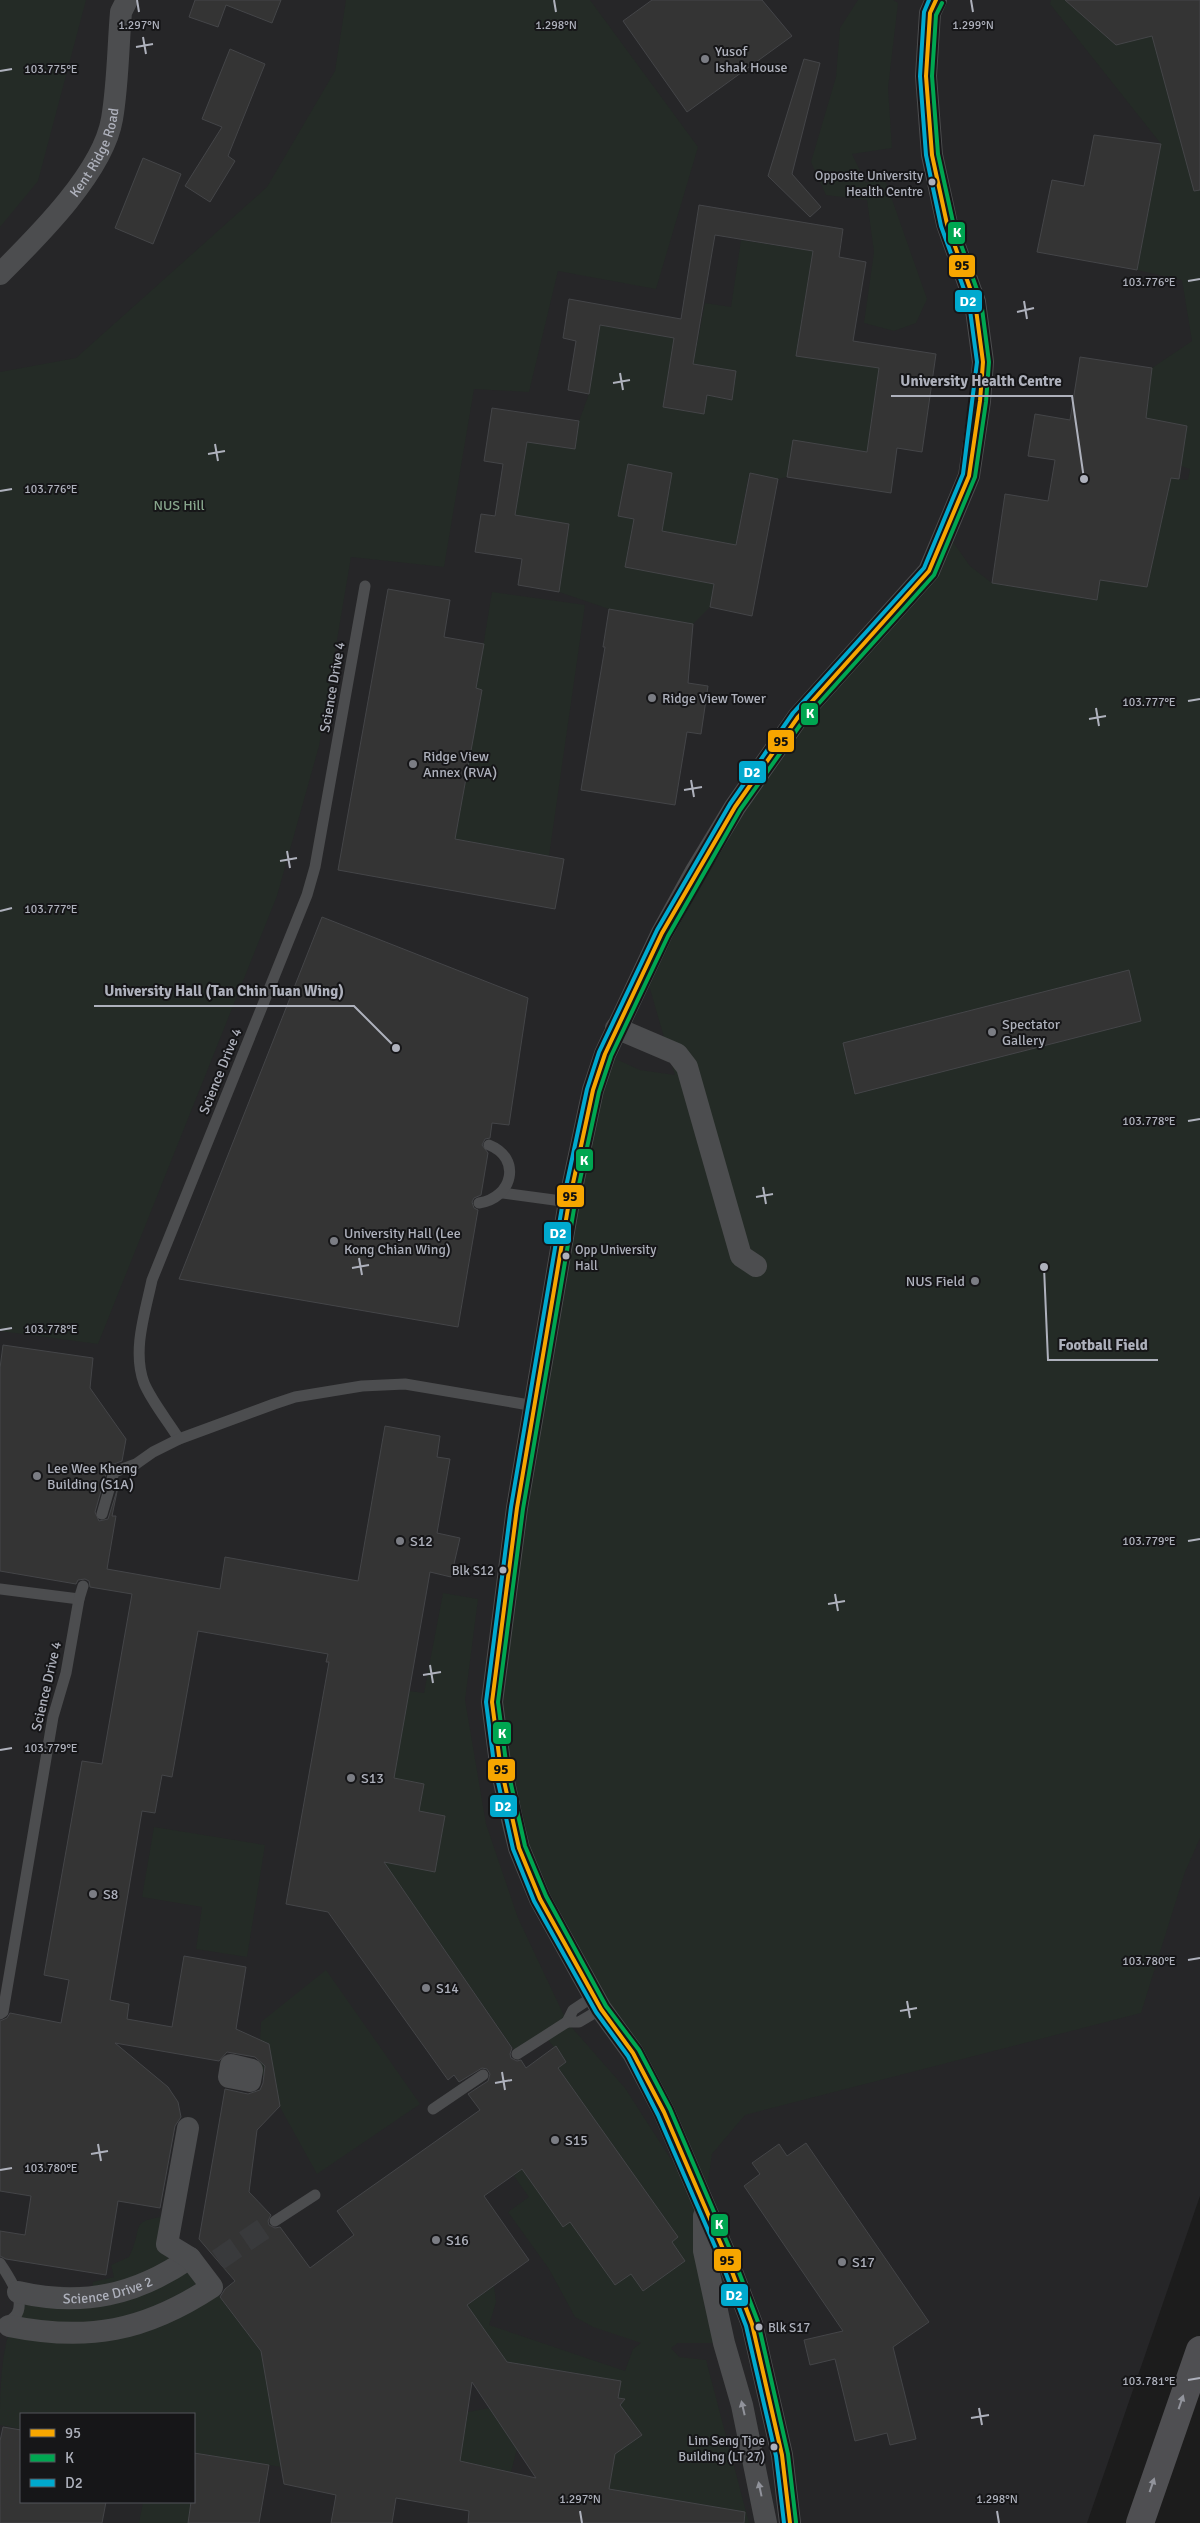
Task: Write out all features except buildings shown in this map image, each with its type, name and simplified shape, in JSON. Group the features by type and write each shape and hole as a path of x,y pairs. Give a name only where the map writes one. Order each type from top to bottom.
{"highway":[{"path":"1140,2523 1200,2350"}],"street":[{"name":"Kent Ridge Road","path":"0,274 37,235 92,170 96,162 112,119 122,12 127,0"},
{"path":"790,2523 782,2455 752,2324 726,2256 704,2210 664,2112 633,2053 598,2003 540,1899 519,1848 500,1763 492,1702 517,1508 569,1202 594,1090 616,1028 694,873 798,716 930,571 969,476 980,401 983,362 976,302 947,224 932,155 926,76 930,13 936,0"},
{"path":"616,1028 677,1054 687,1066 741,1256 756,1266"},
{"path":"5,2325 62,2334 110,2331 139,2324 184,2305 212,2286 190,2258 167,2244 188,2128"},
{"path":"704,2210 704,2251 724,2343 742,2405 766,2523"},
{"name":"Science Drive 2","path":"19,2298 66,2299 113,2295 131,2290 167,2274 190,2258"},
{"path":"131,2290 139,2324"},
{"path":"62,2334 66,2299"}],"lane":[{"name":"Science Drive 4","path":"180,1439 144,1384 138,1358 143,1319 152,1280 307,895 315,867 365,586"},
{"path":"479,1203 492,1201 503,1193 508,1184 508,1159 500,1149 489,1145"},
{"path":"503,1193 569,1202"},
{"path":"102,1514 114,1472 136,1464 153,1452 180,1439 295,1397 362,1386 405,1384 535,1406"},
{"name":"Science Drive 4","path":"0,2014 3,2012 53,1717 66,1673 78,1599 83,1586"},
{"path":"0,1589 78,1599"},
{"path":"516,2054 567,2022 579,2022 598,2003"},
{"path":"433,2109 483,2075"},
{"path":"275,2221 315,2195"},
{"path":"0,2263 19,2298 15,2314 5,2325"}],"shaded area":[{"path":"0,0 1200,0 1200,2196 1087,2523 0,2523"}],"green space":[{"path":"0,0 86,0 38,181 0,227"},
{"name":"NUS Hill","path":"346,0 590,0 698,147 656,289 558,271 529,392 474,389 444,567 351,557 319,746 277,896 98,1344 0,1331 0,372 76,358 267,187 335,71"},
{"path":"858,0 893,0 898,3 888,88 892,148 852,154 866,183 882,171 927,299 916,323 894,331 864,323 874,252 867,200 826,195 811,162 836,77 840,28"},
{"path":"1051,0 1200,0 1200,1838 1185,1872 1141,2013 745,2115 712,2154 704,2210 724,2343 678,2343 671,2348 679,2357 706,2360 749,2523 733,2523 609,2488 600,2464 642,2435 620,2405 624,2400 618,2398 621,2381 525,2365 512,2369 467,2305 494,2286 496,2302 489,2325 625,2371 633,2349 641,2343 593,2327 575,2317 549,2269 508,2212 529,2197 514,2176 522,2169 563,2226 570,2222 671,2242 678,2237 558,2068 566,2062 545,2036 517,2054 387,1868 378,1870 409,1691 424,1693 443,1593 478,1599 465,1700 486,1824 518,1918 567,2022 625,2088 701,2206 601,2009 512,1819 492,1702 605,1054 640,1070 675,1075 646,975 695,873 946,532 970,566 992,583 1097,600 1118,470 1121,583 1147,587 1171,478 1188,480 1190,469 1181,466 1146,418 1152,368 1192,341 1182,280 1137,270 1161,144 1050,4"},
{"path":"741,240 813,251 796,355 879,368 867,452 793,441 787,477 778,479 749,474 736,545 662,531 672,473 628,465 618,516 634,519 625,567 714,584 710,607 693,624 671,620 633,620 634,613 609,609 559,592 569,524 515,515 527,442 575,449 579,421 589,394 600,325 674,338 663,407 703,414 707,395 731,400 736,371 693,364 705,303 731,307"},
{"path":"492,592 585,605 549,856 455,839 482,690 476,689"},
{"path":"154,1827 265,1845 247,1957 196,1949 202,1907 142,1897"},
{"path":"326,1970 420,2104 317,2174 259,2069 261,2022"},
{"path":"173,2215 167,2244 190,2258 261,2351 281,2467 195,2453 195,2413 20,2413 20,2429 0,2425 0,2394 5,2349 8,2334 19,2305 91,2297 93,2282 114,2277 111,2265 129,2257 142,2222"},
{"path":"489,2408 517,2449 511,2472 477,2465 473,2485 456,2482 468,2412"},
{"path":"143,2503 191,2503 188,2523 139,2523"}],"tunnel":[{"path":"218,2260 266,2227"}],"transit line":[{"name":"D2","path":"784,2523 776,2456 746,2326 720,2258 658,2115 628,2056 596,2012 534,1901 513,1849 494,1764 486,1702 511,1507 563,1201 587,1089 599,1052 657,930 730,804 793,713 924,568 963,474 977,362 969,303 941,226 926,155 920,76 924,12 929,0"},
{"name":"95","path":"790,2523 782,2455 752,2324 726,2256 664,2112 633,2053 601,2009 540,1899 519,1848 500,1763 492,1702 517,1508 569,1202 593,1090 605,1054 662,933 735,807 798,717 929,571 969,476 980,401 983,362 975,302 947,224 932,155 926,76 930,13 936,0"},
{"name":"K","path":"796,2522 788,2454 758,2322 732,2254 670,2109 639,2050 606,2006 546,1896 525,1846 506,1762 498,1702 523,1509 575,1203 599,1092 611,1056 668,936 740,810 803,721 934,575 975,477 986,402 989,362 981,301 953,222 938,154 932,76 936,15 942,3"}],"place":[{"name":"Yusof Ishak House","path":"705,59"},
{"name":"Opposite University Health Centre","path":"932,182"},
{"name":"University Health Centre","path":"1084,479"},
{"name":"Ridge View Tower","path":"652,698"},
{"name":"Ridge View Annex (RVA)","path":"413,764"},
{"name":"Spectator Gallery","path":"992,1032"},
{"name":"University Hall (Tan Chin Tuan Wing)","path":"396,1048"},
{"name":"University Hall (Lee Kong Chian Wing)","path":"334,1241"},
{"name":"Opp University Hall","path":"566,1256"},
{"name":"Football Field","path":"1044,1267"},
{"name":"NUS Field","path":"975,1281"},
{"name":"Lee Wee Kheng Building (S1A)","path":"37,1476"},
{"name":"S12","path":"400,1541"},
{"name":"Blk S12","path":"503,1570"},
{"name":"S13","path":"351,1778"},
{"name":"S8","path":"93,1894"},
{"name":"S14","path":"426,1988"},
{"name":"S15","path":"555,2140"},
{"name":"S16","path":"436,2240"},
{"name":"S17","path":"842,2262"},
{"name":"Blk S17","path":"759,2327"},
{"name":"Lim Seng Tjoe Building (LT 27)","path":"774,2447"}]}
